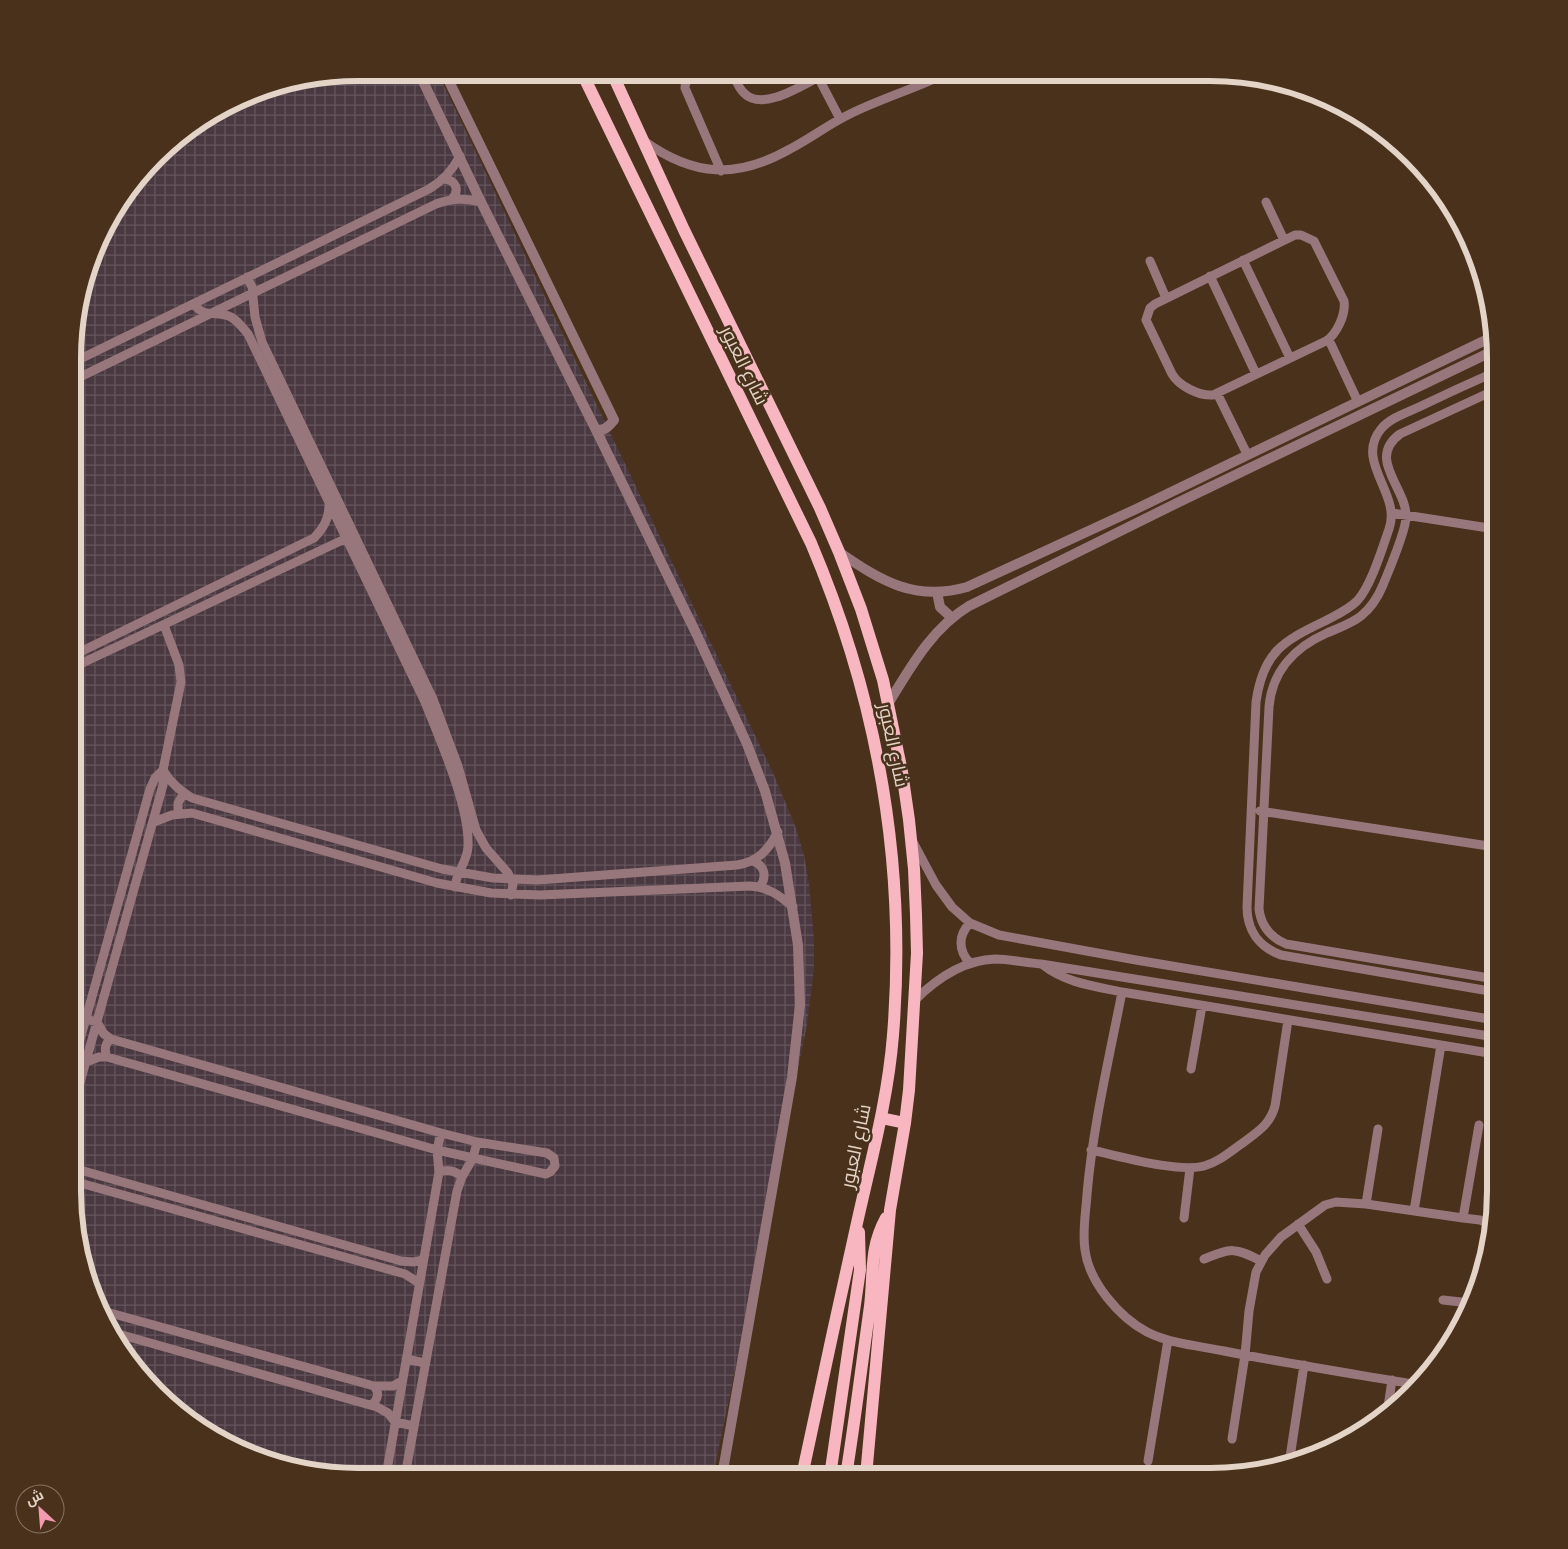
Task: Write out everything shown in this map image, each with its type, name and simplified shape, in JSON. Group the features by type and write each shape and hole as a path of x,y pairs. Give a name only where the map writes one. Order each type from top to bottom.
{"main road":[{"name":"شارع العبور","path":"586,81 811,543 839,612 854,657 876,746 888,814 897,918 897,975 893,1037 881,1118 804,1468"},
{"name":"شارع العبور","path":"616,81 684,230 820,508 839,552 872,644 888,704 902,772 911,837 917,953 909,1090 890,1210 867,1468"},
{"path":"881,1118 905,1123"},
{"path":"847,1468 870,1300 872,1257 881,1228 890,1210"},
{"path":"831,1468 860,1270 858,1220"}],"street":[{"path":"426,81 481,202 696,633 747,744 765,791 786,863 800,965 800,1005 796,1045 723,1468"},
{"path":"449,81 614,420 603,430 596,430"},
{"path":"686,81 685,88 721,171"},
{"path":"736,81 744,94 761,101 778,97 811,81"},
{"path":"823,81 840,119"},
{"path":"642,139 659,151 697,167 735,171 760,164 790,149 840,119 929,81"},
{"path":"81,359 429,189 450,173 460,156"},
{"path":"444,179 451,180 456,185 456,191 452,199"},
{"path":"81,377 436,204 452,199 470,199 481,202"},
{"path":"1266,202 1284,240"},
{"path":"1295,235 1301,235 1314,241 1342,296 1345,306 1344,312 1329,340 1217,393 1199,394 1177,381 1146,320 1150,308 1166,298 1284,240 1295,235"},
{"path":"1243,260 1290,358"},
{"path":"1150,261 1166,298"},
{"path":"1210,276 1256,374"},
{"path":"247,277 254,292 255,317 262,352 329,503 350,537"},
{"path":"194,304 201,312 230,317 241,325 262,352 446,732 466,792 473,823 481,840 511,879 513,890 511,895"},
{"path":"241,325 255,317"},
{"path":"1329,340 1358,402"},
{"path":"839,552 866,571 889,583 908,589 937,592 960,589 984,581 1486,340"},
{"path":"888,704 914,661 952,618 969,606 1487,354"},
{"path":"1487,376 1396,418 1381,429 1374,440 1372,456 1373,463 1390,502 1392,513 1390,527 1367,588 1358,600 1341,613 1288,640 1274,654 1264,670 1256,702 1247,913 1252,932 1264,947 1275,953 1328,964 1487,991"},
{"path":"1217,393 1247,454"},
{"path":"1487,394 1400,434 1391,443 1386,456 1387,465 1404,502 1406,515 1401,537 1384,584 1373,604 1354,621 1302,647 1289,659 1274,682 1270,702 1259,909 1262,922 1269,934 1280,942 1292,946 1487,978"},
{"path":"582,403 593,399 603,399"},
{"path":"81,652 314,538 324,526 329,511 329,503"},
{"path":"1392,513 1487,528"},
{"path":"81,664 350,537"},
{"path":"937,592 940,607 952,618"},
{"path":"81,1080 164,785 163,770 181,682 179,665 164,625"},
{"path":"109,638 114,648"},
{"path":"407,653 462,804 468,841 466,857 455,887"},
{"path":"163,770 170,782 192,798 442,869 511,879 538,880 737,865 753,861 763,854 769,848 778,832"},
{"path":"81,1036 150,789 155,778 163,770"},
{"path":"178,814 178,803 184,793"},
{"path":"1252,810 1487,846"},
{"path":"154,822 178,814 192,813 385,868 481,892 511,895 743,886 760,887 776,893 793,907"},
{"path":"274,835 278,822"},
{"path":"911,837 943,897 952,908 970,923 1000,935 1487,1019"},
{"path":"328,851 332,838"},
{"path":"468,841 481,840"},
{"path":"385,868 389,855"},
{"path":"753,861 759,864 764,873 764,881 760,887"},
{"path":"970,923 964,930 961,943 964,956 970,963"},
{"path":"1328,964 1329,952"},
{"path":"914,1001 942,977 970,963 996,959 1041,964 1487,1036"},
{"path":"1041,964 1071,981 1122,992 1487,1053"},
{"path":"1122,992 1091,1150 1084,1236 1085,1252 1089,1266 1106,1296 1118,1310 1139,1327 1168,1340 1304,1366 1409,1383"},
{"path":"1192,1069 1202,1006"},
{"path":"86,1019 97,1022 104,1034 111,1039 441,1133 477,1142 547,1153 554,1158 555,1166 546,1174 472,1158 437,1150 107,1057 99,1057 86,1062"},
{"path":"1091,1150 1190,1168 1206,1165 1222,1158 1262,1129 1269,1121 1275,1106 1288,1020"},
{"path":"107,1057 106,1044 111,1039"},
{"path":"1414,1211 1441,1045"},
{"path":"1463,1218 1479,1125"},
{"path":"1366,1204 1378,1129"},
{"path":"387,1468 439,1172 437,1150 441,1133"},
{"path":"407,1468 458,1191 477,1142"},
{"path":"1184,1218 1190,1168"},
{"path":"81,1170 407,1262 424,1260"},
{"path":"439,1172 449,1170 462,1177"},
{"path":"81,1183 405,1274 419,1283"},
{"path":"1232,1439 1256,1272 1261,1261 1273,1246 1298,1224 1330,1203 1366,1204 1480,1220 1485,1222"},
{"path":"264,1234 267,1224"},
{"path":"1298,1224 1316,1252 1327,1279"},
{"path":"1204,1259 1225,1250 1233,1250 1246,1253 1261,1261"},
{"path":"405,1274 409,1268 407,1262"},
{"path":"1443,1300 1463,1302"},
{"path":"110,1313 374,1386 393,1386 402,1381"},
{"path":"141,1340 145,1322"},
{"path":"122,1335 370,1405 388,1413 395,1422 414,1426"},
{"path":"1148,1461 1168,1340"},
{"path":"406,1359 425,1363"},
{"path":"1290,1455 1304,1366"},
{"path":"1389,1401 1392,1380"},
{"path":"370,1405 378,1396 374,1386"}],"shaded area":[{"path":"359,81 442,81 774,775 796,828 804,855 809,883 814,940 814,968 807,1025 715,1468 359,1468 304,1462 252,1447 204,1421 162,1387 128,1345 102,1297 96,1280 84,1227 81,1190 82,340 87,304 96,269 118,220 128,204 162,162 204,128 252,102 304,87"}]}
